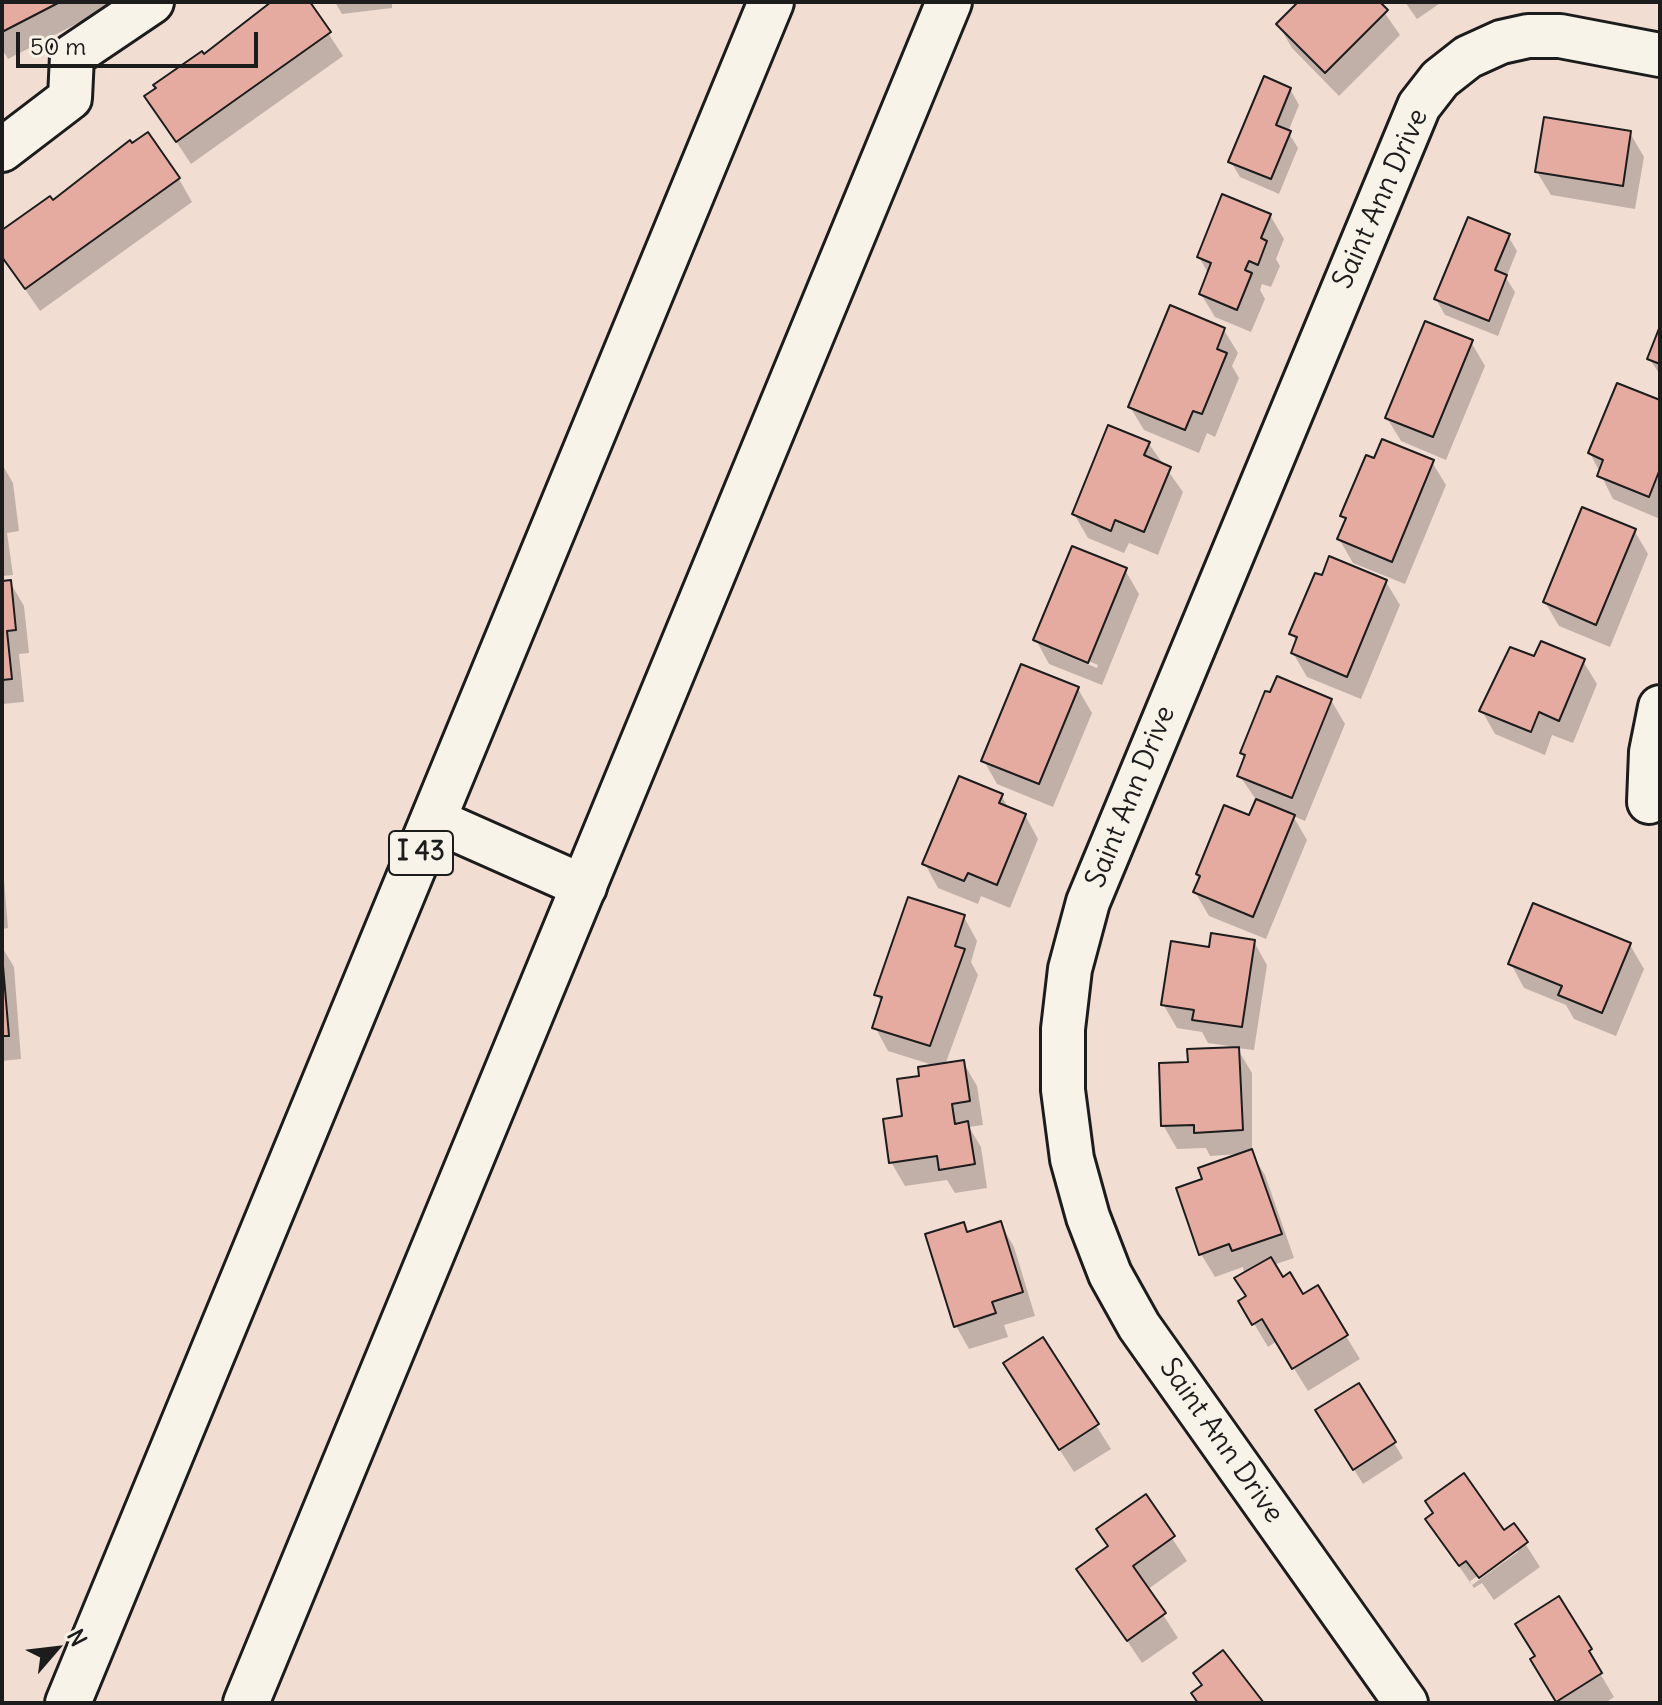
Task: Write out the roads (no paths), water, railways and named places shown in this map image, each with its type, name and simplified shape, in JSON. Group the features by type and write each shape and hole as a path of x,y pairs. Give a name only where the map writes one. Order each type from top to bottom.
{"highway":[{"name":"I 43","path":"68,1703 771,2"},
{"path":"246,1703 949,2"}],"street":[{"path":"2,150 70,98 72,56 152,2"},
{"name":"Saint Ann Drive","path":"1406,1703 1139,1326 1110,1274 1088,1217 1072,1159 1063,1090 1063,1029 1070,969 1088,902 1419,106 1440,79 1468,57 1501,42 1528,36 1560,36 1660,55"},
{"path":"1649,802 1651,752 1660,707"},
{"path":"434,820 585,887"}]}
